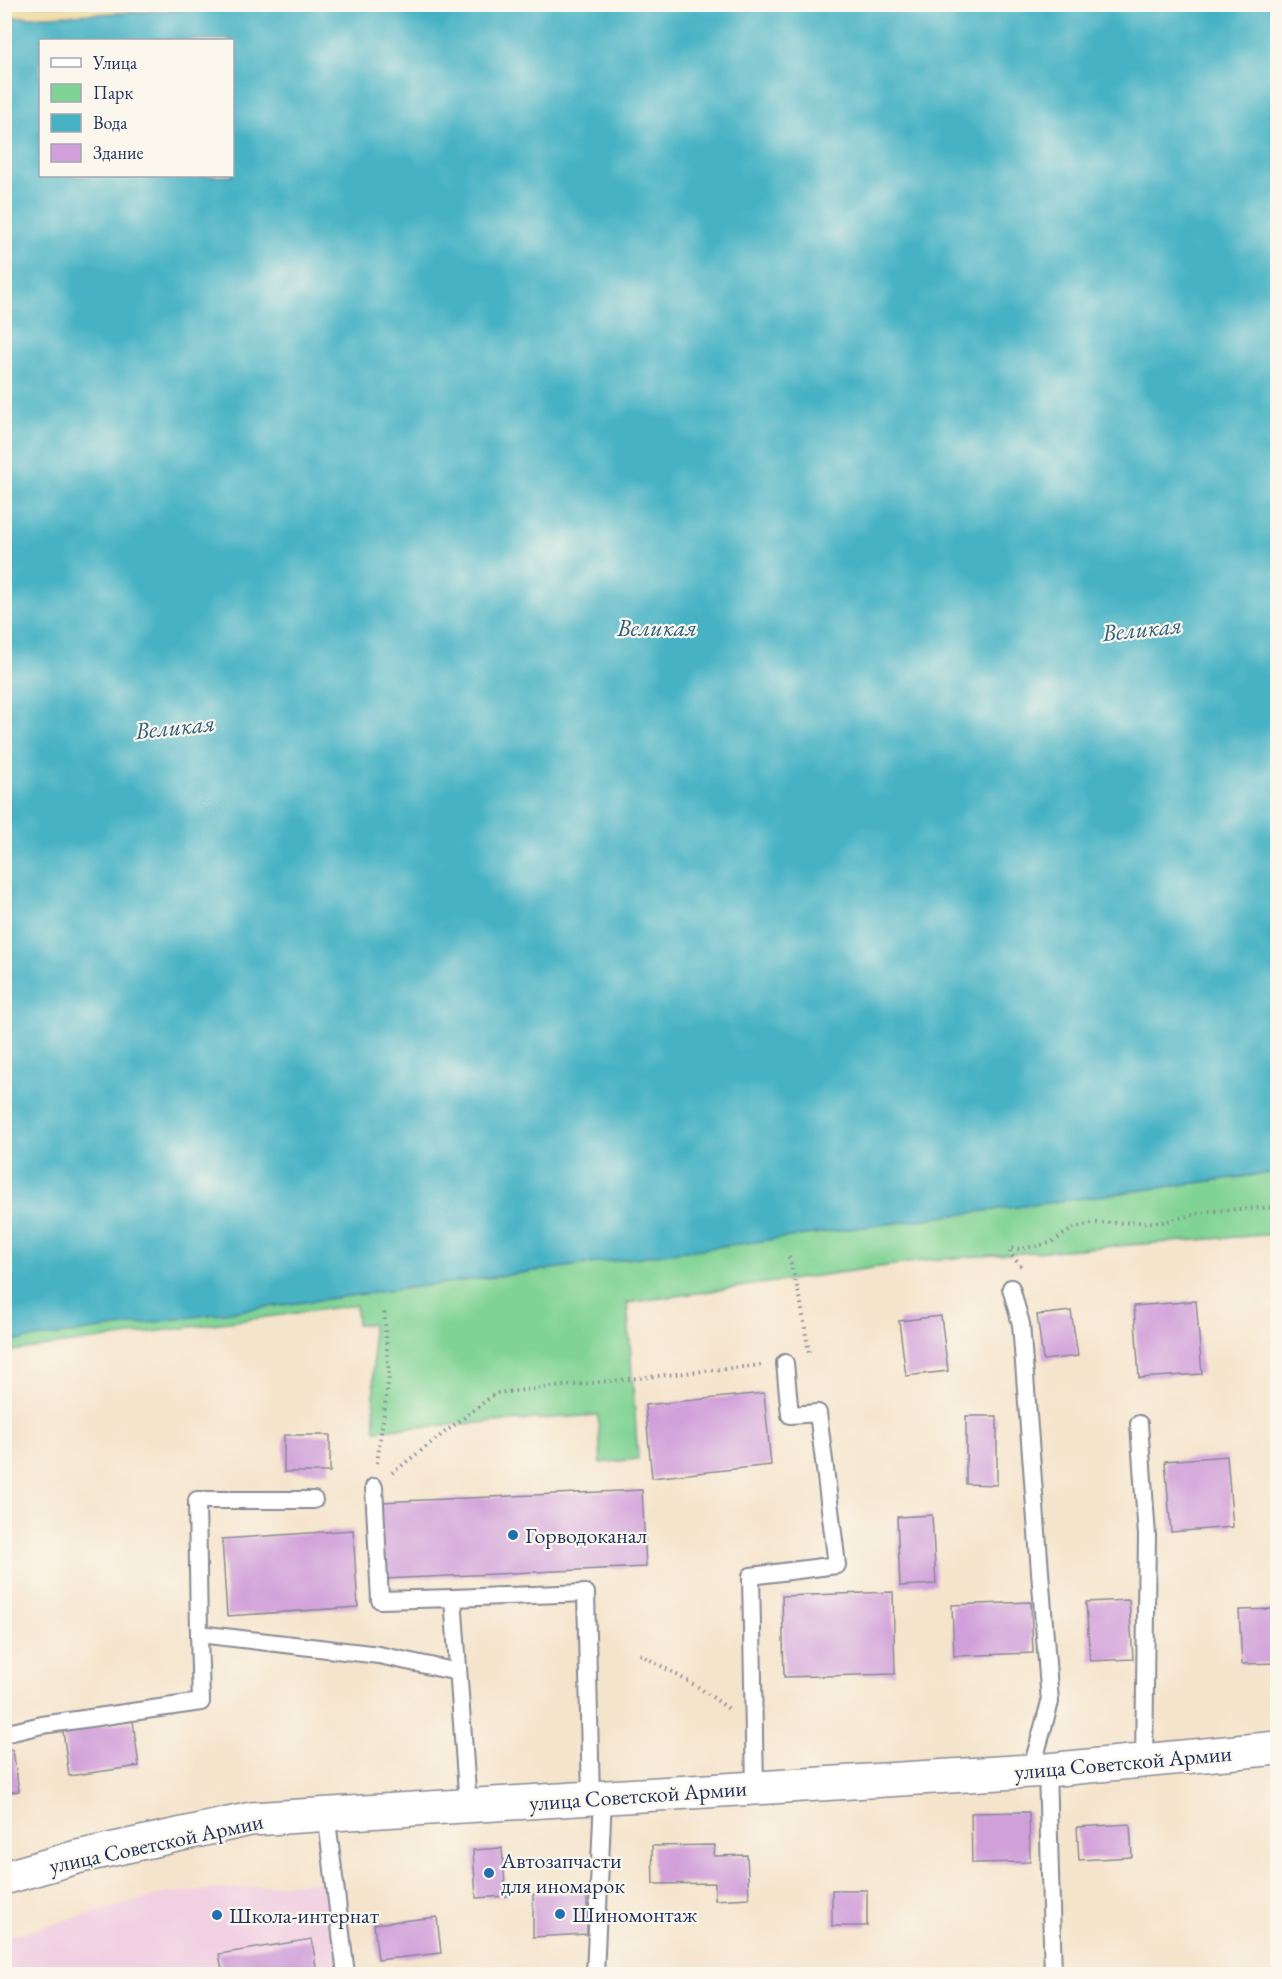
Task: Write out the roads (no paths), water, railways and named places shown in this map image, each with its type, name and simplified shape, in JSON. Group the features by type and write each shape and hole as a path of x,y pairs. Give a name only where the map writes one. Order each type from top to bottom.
{"main road":[{"name":"улица Советской Армии","path":"4,1878 77,1857 251,1819 1039,1770 1278,1748"}],"lane":[{"path":"1011,1288 1021,1324 1050,1702 1039,1770 1053,1974"},
{"path":"755,1788 751,1576 837,1565 818,1413 790,1415 785,1363"},
{"path":"1139,1424 1147,1536 1144,1761"},
{"path":"374,1487 380,1600 586,1593 597,1798 595,1974"},
{"path":"4,1734 42,1725 201,1702 197,1500 314,1500"},
{"path":"453,1598 468,1806"},
{"path":"199,1634 379,1655 458,1672"},
{"path":"326,1813 346,1974"}],"water":[{"name":"Великая","path":"312,4 1277,5 1277,1172 5,1342 5,18"}],"place":[{"name":"Горводоканал","path":"513,1535"},
{"name":"Автозапчасти для иномарок","path":"489,1873"},
{"name":"Шиномонтаж","path":"560,1914"},
{"name":"Школа-интернат","path":"217,1915"}]}
